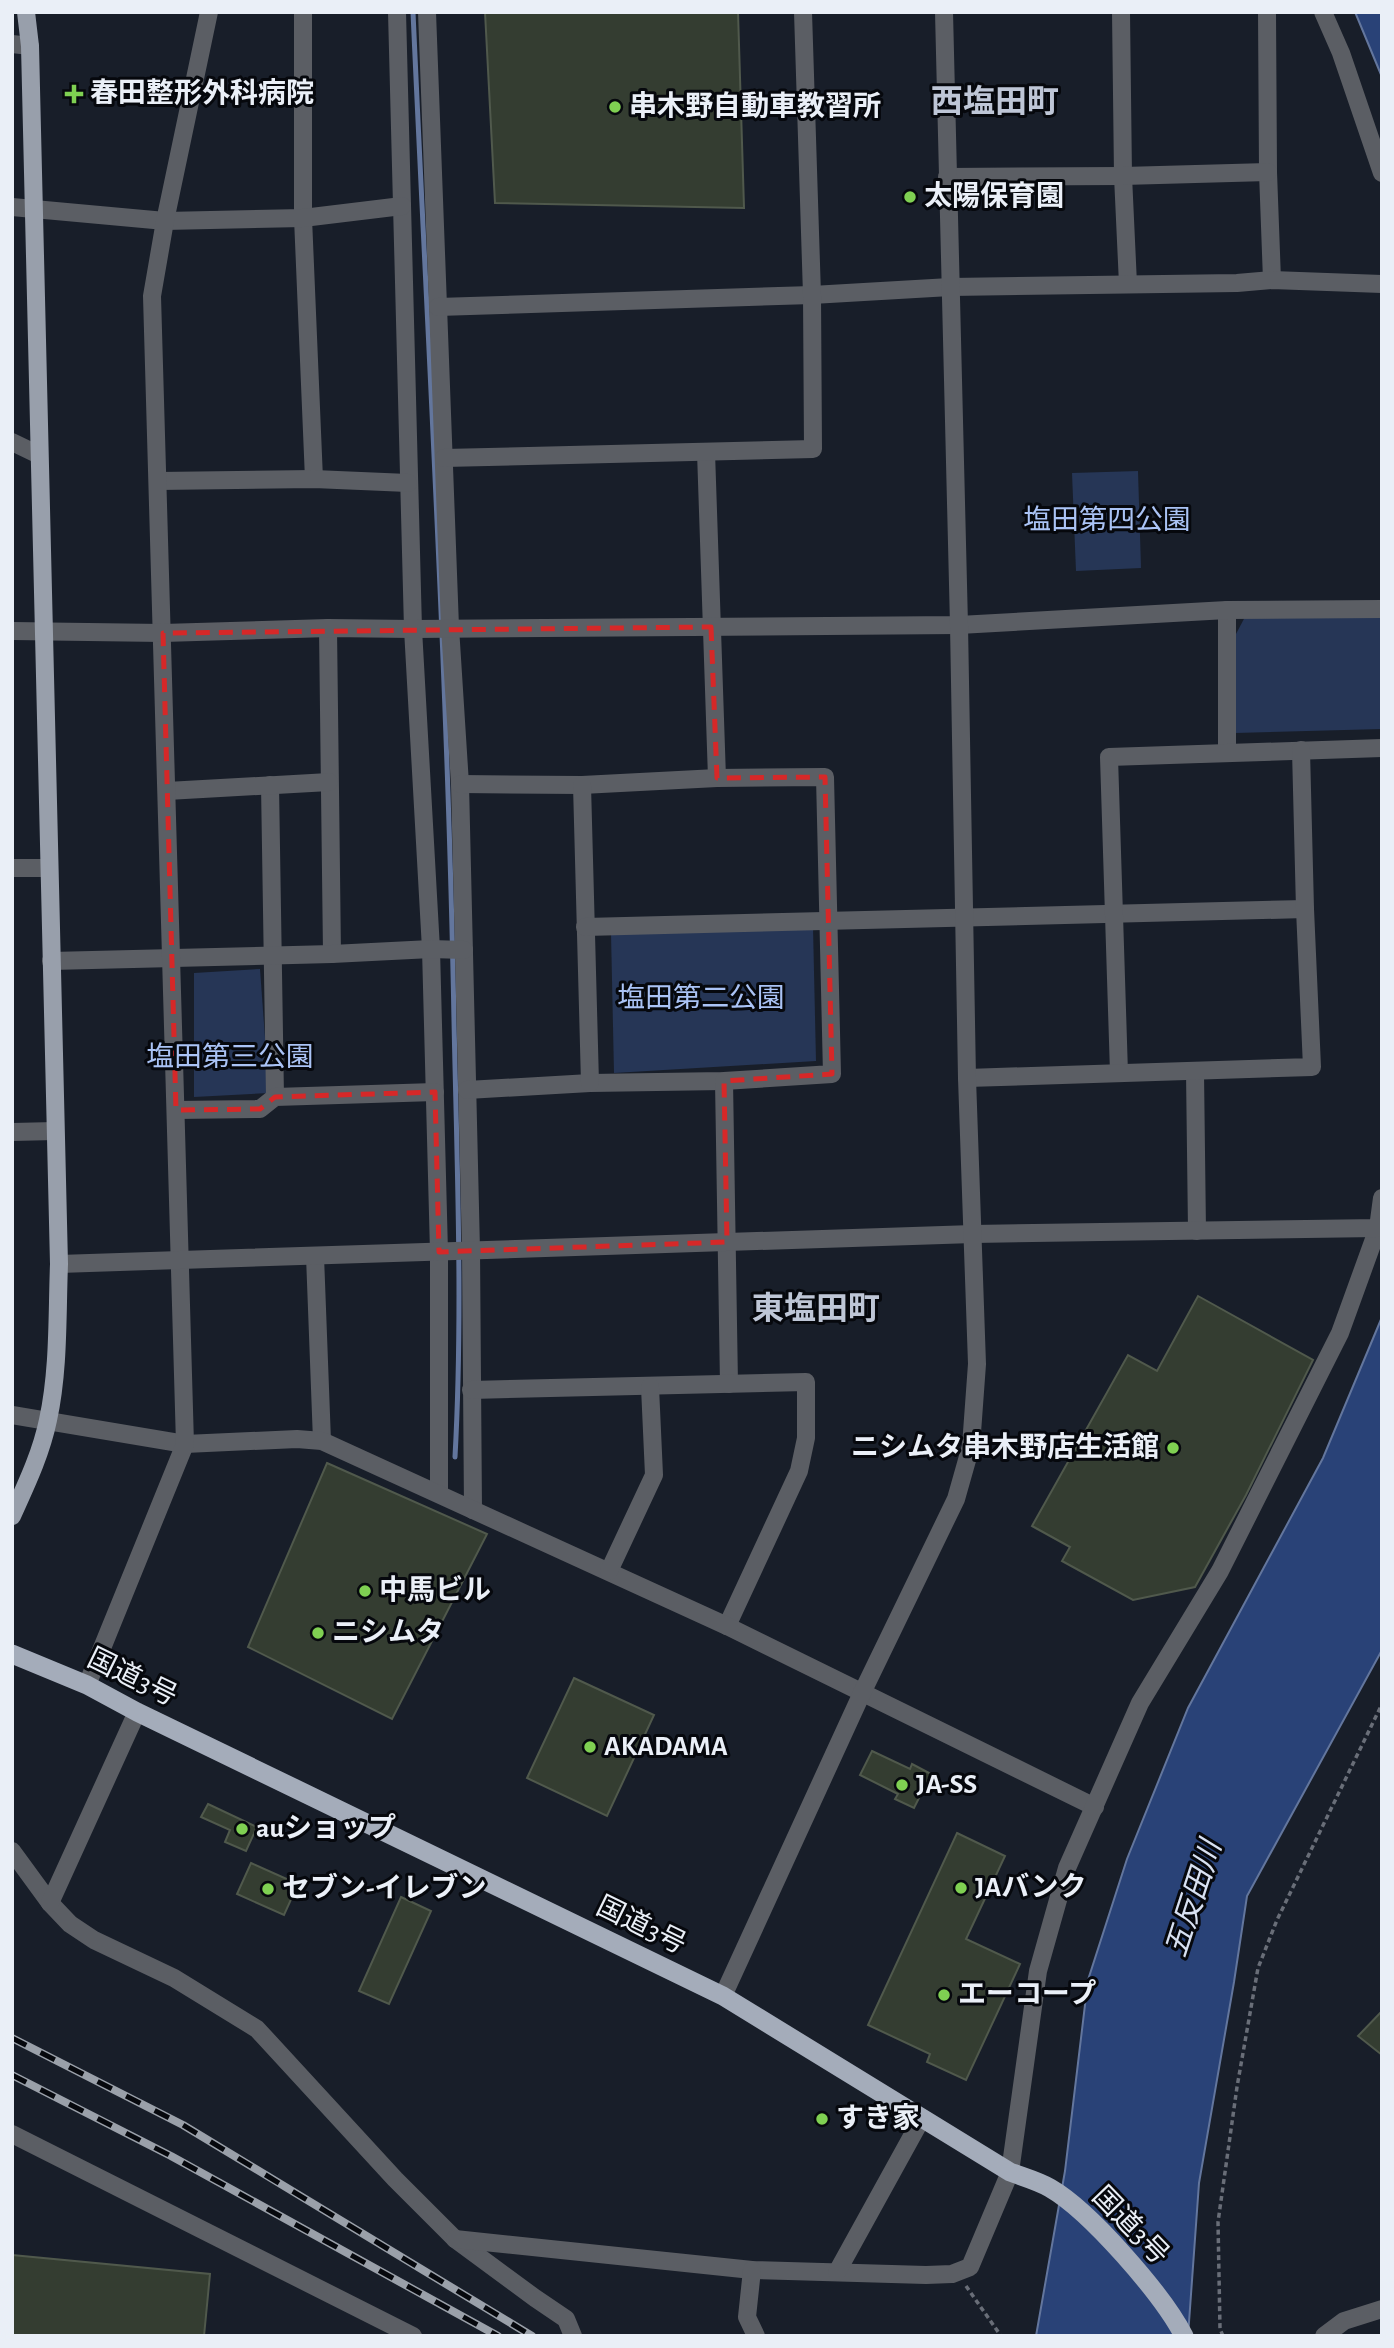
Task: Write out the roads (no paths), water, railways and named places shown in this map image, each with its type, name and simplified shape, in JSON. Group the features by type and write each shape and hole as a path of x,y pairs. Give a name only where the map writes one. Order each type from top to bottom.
{"highway":[{"name":"国道3号","path":"12,1654 87,1685 137,1712 723,1996 1010,2172 1049,2188 1084,2213 1151,2289 1184,2336"}],"main road":[{"path":"12,1516 35,1464 48,1420 55,1357 58,1264 34,208 21,45 26,12"}],"street":[{"path":"87,1685 185,1444 152,296 209,12"},
{"path":"303,12 303,218 314,479"},
{"path":"397,12 413,629 435,1092 439,1252 439,1493"},
{"path":"426,12 450,627 460,784 471,1251 472,1510"},
{"path":"444,458 813,449 812,295 803,12"},
{"path":"723,1996 862,1693 956,1499 971,1446 977,1364 963,916 959,625 944,12"},
{"path":"1121,12 1123,176 1128,284"},
{"path":"1267,12 1272,280"},
{"path":"1323,12 1341,53 1382,173"},
{"path":"947,177 1268,172"},
{"path":"12,207 165,221 303,218 402,206"},
{"path":"438,307 812,295 950,287 1237,283 1272,280 1382,284"},
{"path":"12,442 38,455"},
{"path":"706,452 717,778"},
{"path":"158,481 314,479 408,483"},
{"path":"12,631 163,633 328,628 959,625 1227,610 1382,609"},
{"path":"1227,610 1227,751"},
{"path":"328,628 332,954"},
{"path":"1119,1073 1112,914 1110,757 1227,751 1382,748"},
{"path":"967,1078 1312,1067 1301,750"},
{"path":"460,784 582,785 717,778 825,778 830,920 832,1074 724,1082 590,1083 467,1090"},
{"path":"167,791 329,782"},
{"path":"582,785 590,1083"},
{"path":"270,786 275,1097"},
{"path":"12,868 48,868"},
{"path":"585,928 1305,909"},
{"path":"51,961 464,950"},
{"path":"1195,1072 1196,1231"},
{"path":"724,1082 729,1384"},
{"path":"176,1110 260,1109 275,1097 435,1092"},
{"path":"12,1132 55,1131"},
{"path":"455,2239 752,2270 926,2275 956,2272 970,2267 1010,2172 1038,1970 1067,1868 1140,1703 1220,1571 1340,1333 1378,1228 1382,1198"},
{"path":"58,1264 973,1234 1378,1228"},
{"path":"315,1256 322,1441"},
{"path":"471,1390 806,1382 806,1437 799,1471 727,1626"},
{"path":"610,1571 654,1475 650,1387"},
{"path":"12,1415 185,1444 297,1439 322,1441 727,1626 1095,1807"},
{"path":"50,1903 137,1712"},
{"path":"12,1851 50,1903 70,1924 94,1940 174,1978 257,2029 395,2179 455,2239 566,2319 573,2336"},
{"path":"837,2272 922,2118"},
{"path":"12,2134 412,2336"},
{"path":"752,2270 747,2317 756,2336"},
{"path":"1324,2336 1344,2321 1382,2309"}],"water":[{"path":"1355,12 1382,12 1382,77"},
{"name":"五反田川","path":"1382,1317 1382,1650 1247,1896 1199,2183 1188,2336 1036,2336 1065,2171 1088,1980 1127,1859 1188,1708 1323,1458"}],"waterway":[{"path":"413,12 451,895 459,1239 455,1457"}],"railway":[{"path":"12,2038 183,2125 532,2336"},
{"path":"12,2075 171,2156 498,2336"}],"place":[{"name":"春田整形外科病院","path":"74,94"},
{"name":"串木野自動車教習所","path":"615,107"},
{"name":"太陽保育園","path":"910,197"},
{"name":"ニシムタ串木野店生活館","path":"1173,1448"},
{"name":"中馬ビル","path":"365,1591"},
{"name":"ニシムタ","path":"318,1633"},
{"name":"AKADAMA","path":"590,1747"},
{"name":"JA-SS","path":"902,1785"},
{"name":"auショップ","path":"242,1829"},
{"name":"JAバンク","path":"961,1888"},
{"name":"セブン-イレブン","path":"268,1889"},
{"name":"エーコープ","path":"944,1995"},
{"name":"すき家","path":"822,2119"}],"district":[{"name":"西塩田町","path":"995,102"},
{"name":"東塩田町","path":"816,1309"}],"park label":[{"name":"塩田第四公園","path":"1107,521"},
{"name":"塩田第二公園","path":"701,999"},
{"name":"塩田第三公園","path":"230,1058"}]}
